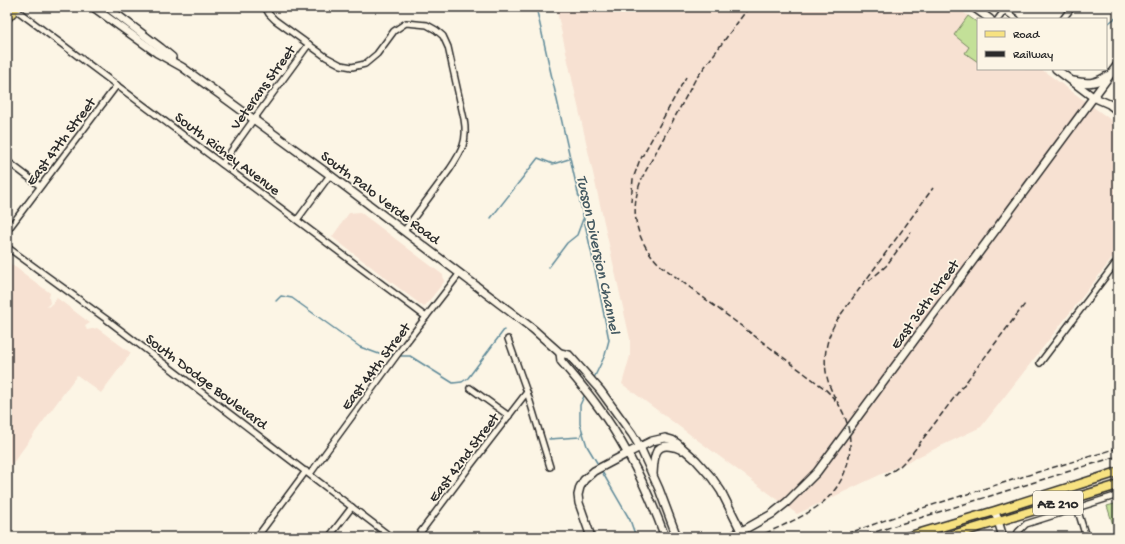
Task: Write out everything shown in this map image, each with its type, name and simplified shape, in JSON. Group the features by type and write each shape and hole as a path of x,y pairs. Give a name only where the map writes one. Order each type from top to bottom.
{"main road":[{"name":"South Palo Verde Road","path":"93,7 157,53 182,67"},
{"name":"South Palo Verde Road","path":"107,7 161,48 182,67 460,273 533,329 560,353 569,355 600,390 640,447 677,537"},
{"path":"973,7 989,18"},
{"path":"7,18 16,8"},
{"name":"East 36th Street","path":"731,537 772,514 787,502 817,472 1118,64"},
{"path":"1057,70 1093,97 1109,104 1118,111"},
{"path":"1071,80 1092,83 1098,82 1111,74"},
{"name":"South Palo Verde Road","path":"560,353 561,361 596,404 628,453 638,472 665,537"},
{"path":"591,537 579,503 578,495 584,480 594,471 628,453 652,441 665,438 678,444 705,469 717,484 741,532"},
{"path":"653,476 654,455 658,449 665,446 673,447 686,452"},
{"name":"AZ 210","path":"907,537 1118,472"},
{"name":"AZ 210","path":"946,537 1118,485"},
{"path":"995,511 1003,537"}],"street":[{"path":"265,7 272,17 326,57 341,65 352,67 365,64 377,54 394,31 406,23 427,25 443,36 448,47 466,131 463,147 457,159 404,231"},
{"path":"1064,18 1072,7"},
{"name":"South Richey Avenue","path":"16,8 426,317"},
{"path":"999,18 1004,8 1015,18"},
{"name":"Veterans Street","path":"222,164 309,44"},
{"name":"East 47th Street","path":"7,231 117,85"},
{"path":"7,161 40,186"},
{"path":"297,220 330,176"},
{"name":"South Dodge Boulevard","path":"7,247 102,316 391,537"},
{"path":"1040,363 1118,260"},
{"name":"East 44th Street","path":"257,537 308,473 460,273"},
{"path":"508,339 527,392 550,467"},
{"path":"470,388 509,416"},
{"name":"East 42nd Street","path":"417,537 527,392"},
{"path":"1017,534 1026,524 1118,495"},
{"path":"329,537 352,507"},
{"path":"1077,508 1086,537"}],"shaded area":[{"path":"556,7 956,7 977,22 977,70 1042,70 1118,125 1118,251 981,427 797,514 622,384 630,356 630,339"},
{"path":"360,212 443,275 444,282 424,307 332,237 349,213"},
{"path":"7,261 50,293 50,303 47,306 48,307 57,298 90,323 85,326 87,330 97,328 131,353 101,393 77,375 7,471"}],"green space":[{"path":"968,16 977,22 977,61 965,53 969,47 954,35"},
{"path":"1118,503 1118,537 1117,537 1107,506"}],"waterway":[{"name":"Tucson Diversion Channel","path":"536,7 592,255 609,340 605,355 594,378"},
{"path":"1107,24 1118,16"},
{"path":"491,218 538,158 553,164 569,159"},
{"path":"549,267 567,243 577,235 583,219"},
{"path":"276,301 281,296 292,298 360,347 379,354 393,355"},
{"path":"401,356 410,356 453,383 462,382 468,378 504,330"},
{"name":"Tucson Diversion Channel","path":"585,394 580,405 580,424 587,446 599,466"},
{"path":"549,439 580,437 582,432"},
{"name":"Tucson Diversion Channel","path":"601,470 630,520 636,537"}],"railway":[{"path":"749,7 695,80 643,176 638,188 636,200 636,224 645,245 660,265 824,388 839,405"},
{"path":"631,202 633,179 639,162 686,77"},
{"path":"757,537 791,522 815,508 831,495 838,486 847,465 850,442 846,420 827,378 825,360 830,333 839,317 933,188"},
{"path":"869,281 886,266 911,232"},
{"path":"885,476 900,466 910,456 1025,304"},
{"path":"838,537 897,516 1118,448"},
{"path":"859,537 1118,456"}]}
